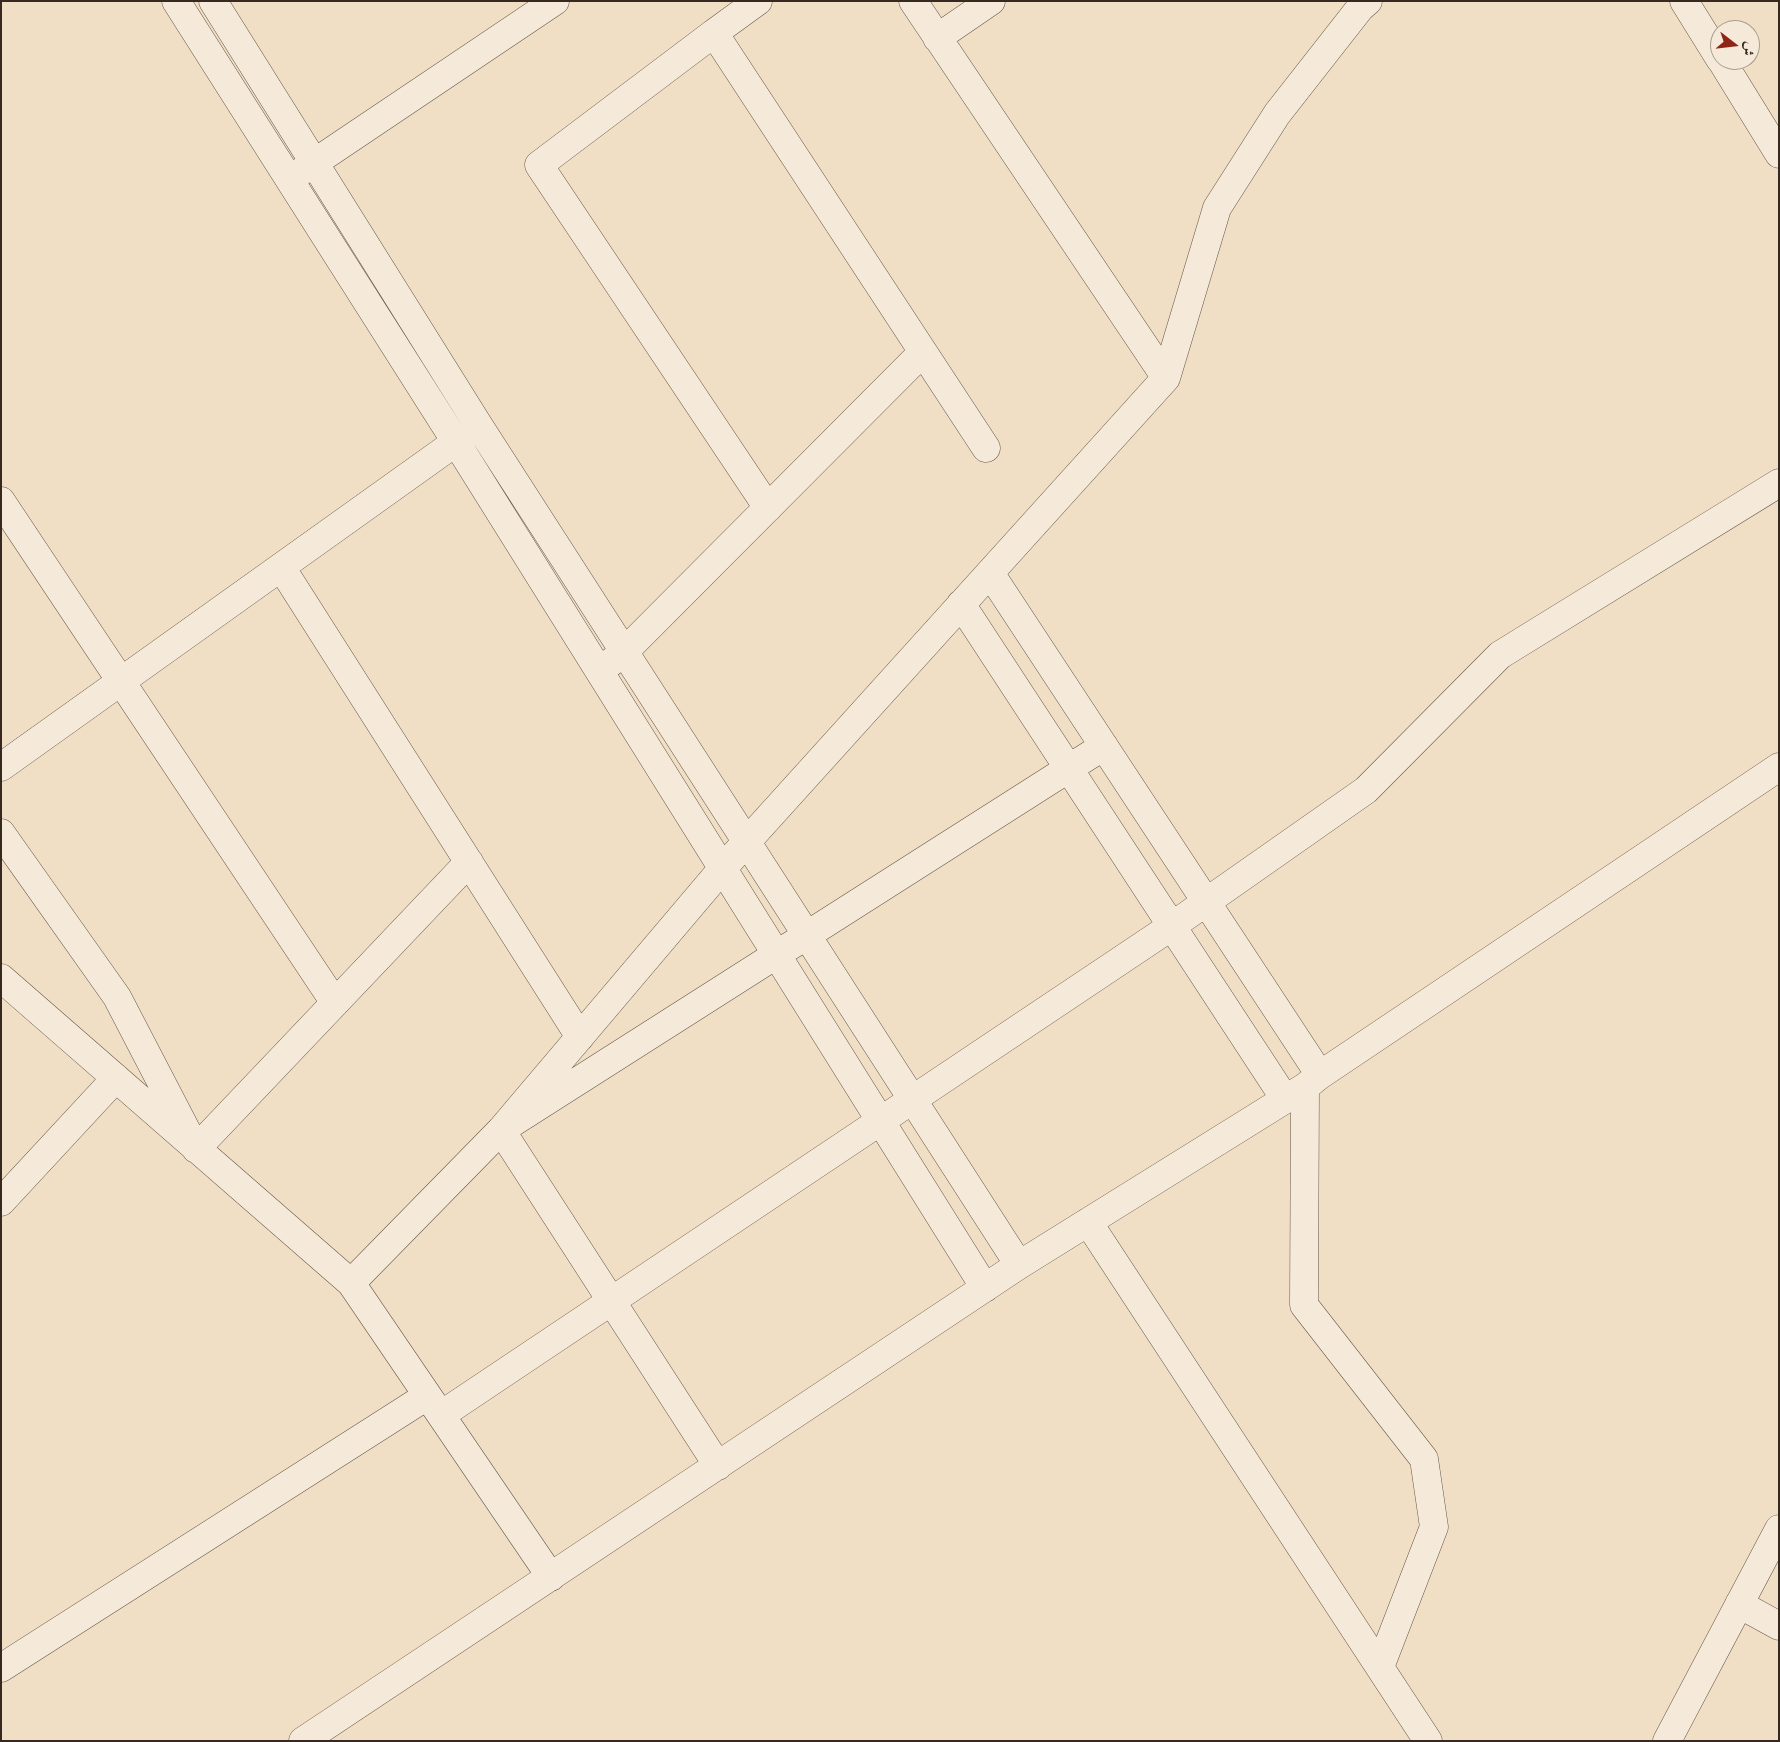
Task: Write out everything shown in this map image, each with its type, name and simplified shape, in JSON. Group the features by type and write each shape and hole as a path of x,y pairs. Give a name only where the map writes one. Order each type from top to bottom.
{"street":[{"path":"176,1 456,442 985,1288"},
{"path":"213,1 478,426 1018,1265"},
{"path":"289,179 555,1"},
{"path":"758,1 539,165 768,508"},
{"path":"912,1 1166,378"},
{"path":"937,38 991,1"},
{"path":"1684,1 1710,44"},
{"path":"351,1283 501,1130 722,869 1166,378 1217,208 1277,114 1361,3"},
{"path":"714,33 986,448"},
{"path":"1726,70 1779,154"},
{"path":"599,672 624,652 923,352"},
{"path":"1,767 478,426"},
{"path":"1,1668 434,1405 611,1301 1207,903 1366,790 1500,656 1779,483"},
{"path":"1,501 334,1003"},
{"path":"281,567 580,1037"},
{"path":"990,573 1207,903 1303,1087 1304,1306 1424,1459 1434,1527 1380,1668"},
{"path":"961,604 1172,926 1303,1087"},
{"path":"501,1130 1104,746"},
{"path":"303,1741 1018,1265 1303,1087 1779,767"},
{"path":"1,833 117,997 196,1148"},
{"path":"196,1148 469,862"},
{"path":"1,978 351,1283 551,1577"},
{"path":"1,1202 116,1078"},
{"path":"501,1130 718,1466"},
{"path":"1088,1222 1428,1741"},
{"path":"1667,1741 1779,1529"},
{"path":"1739,1604 1779,1626"}]}
